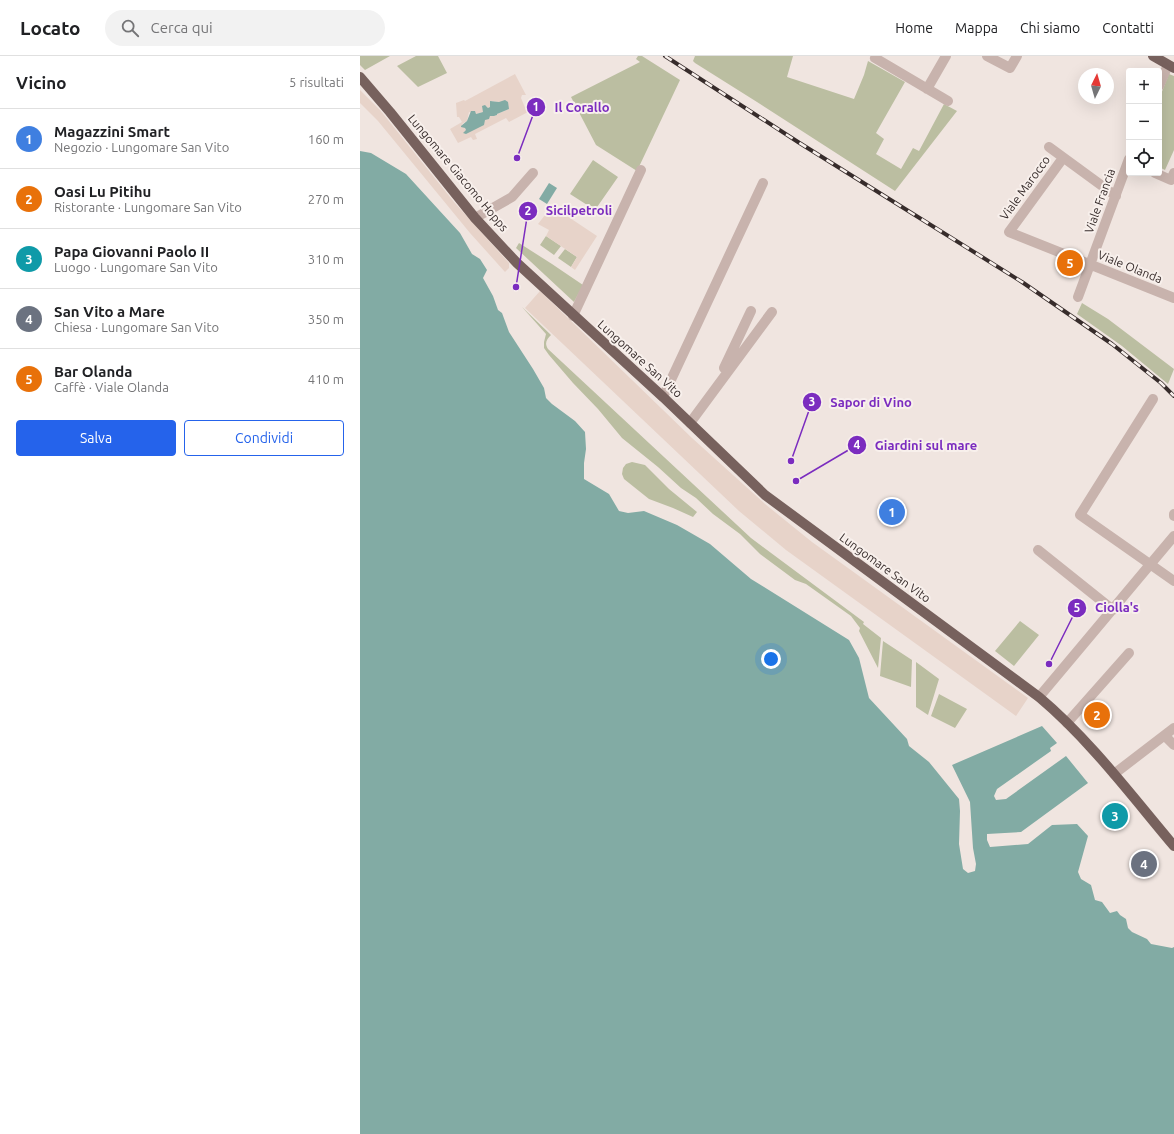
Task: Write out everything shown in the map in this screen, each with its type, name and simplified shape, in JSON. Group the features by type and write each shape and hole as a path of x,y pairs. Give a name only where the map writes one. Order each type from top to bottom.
{"main road":[{"path":"1153,56 1171,66"},
{"name":"Lungomare Giacomo Hopps","path":"360,77 476,218 517,263 573,316"},
{"name":"Lungomare San Vito","path":"573,316 663,397 771,500 1039,697 1067,723 1114,774 1174,846"}],"street":[{"path":"927,88 946,56"},
{"path":"987,56 1010,68 1017,56"},
{"path":"876,57 948,101"},
{"path":"1162,81 1171,66"},
{"path":"1049,147 1116,196"},
{"name":"Viale Marocco","path":"1009,232 1063,158"},
{"name":"Viale Francia","path":"1078,297 1126,169"},
{"path":"573,316 641,170"},
{"path":"476,218 512,197 533,174"},
{"path":"1162,174 1172,176"},
{"path":"663,397 763,183"},
{"name":"Viale Olanda","path":"1009,232 1174,298"},
{"path":"715,388 751,311"},
{"path":"690,423 772,312"},
{"path":"1153,399 1080,515 1174,581"},
{"path":"1039,697 1174,536"},
{"path":"1038,550 1113,610"},
{"path":"1067,723 1129,653"},
{"path":"1114,774 1174,728"},
{"path":"1165,736 1174,745"}],"green space":[{"path":"360,56 390,56 365,70 360,65"},
{"path":"416,56 438,56 447,73 418,87 397,66"},
{"path":"638,56 642,56 680,80 637,171 596,145 571,97 640,62 636,59"},
{"path":"695,56 793,56 787,77 854,99 868,61 905,82 876,133 884,139 876,154 901,169 913,148 919,151 944,104 957,111 895,191 695,63 693,61"},
{"path":"1169,74 1174,76 1174,150 1165,170 1162,168 1162,92"},
{"path":"593,160 618,177 595,210 570,194"},
{"path":"546,236 561,246 554,255 540,245"},
{"path":"519,243 583,285 574,302 516,248"},
{"path":"565,249 577,257 571,267 558,258"},
{"path":"1082,303 1108,319 1174,369 1168,384 1122,346 1077,314"},
{"path":"522,307 551,335 546,341 548,349 751,538 864,622 863,624 881,638 878,668 859,631 860,628 851,616 806,584 795,580 760,554 740,534 713,514 696,498 681,488 622,438 549,355 544,348 546,334"},
{"path":"632,462 645,465 669,489 697,512 693,517 649,499 624,479 622,474 623,468 626,464"},
{"path":"1020,621 1039,635 1014,666 995,651"},
{"path":"883,641 912,660 911,687 880,676"},
{"path":"916,662 939,679 928,715 916,707"},
{"path":"939,694 967,709 955,728 931,716"}],"shaded area":[{"path":"515,74 526,95 522,95 521,98 528,112 509,122 506,118 475,134 477,139 473,140 471,137 458,143 450,129 462,122 459,117 457,117 456,103 465,101","holes":["492,101 499,102 509,109 497,115 490,116 466,130 462,124 467,121 469,112 476,114 483,112 486,106 488,108 490,107"]},
{"path":"360,90 380,110 454,202 509,263 509,268 505,272 470,233 378,121 360,103"},
{"path":"552,206 597,236 575,270 571,267 577,257 546,236 549,230 538,224"},
{"path":"540,291 692,438 765,504 812,542 1028,698 1016,716 786,550 739,511 525,308"}],"water":[{"path":"505,100 508,102 509,109 497,115 490,116 489,119 485,120 484,125 466,134 463,133 466,130 461,126 467,121 471,111 475,111 476,114 483,112 482,106 485,105 488,108 490,107 490,101 499,102"},
{"path":"360,151 371,153 406,174 460,233 472,254 480,259 487,270 483,278 493,296 498,310 502,313 509,332 544,388 546,398 575,421 585,432 586,449 584,479 609,494 619,511 628,513 644,511 677,525 710,544 751,579 849,640 859,658 869,698 907,739 909,746 929,762 959,799 959,844 963,869 968,873 975,871 976,864 973,848 970,802 952,765 1042,726 1057,743 1050,748 1051,751 997,789 994,796 996,800 1006,799 1066,756 1088,783 1021,832 987,834 987,840 990,847 1028,844 1052,825 1077,824 1088,836 1078,872 1081,879 1091,885 1095,900 1102,902 1110,913 1117,911 1126,919 1128,928 1132,932 1147,939 1151,944 1172,948 1174,947 1174,1134 360,1134"},
{"path":"549,183 557,188 547,204 539,199"}],"railway":[{"path":"665,56 798,142 1022,282 1112,344 1161,383 1174,396"}],"place":[{"name":"Il Corallo","path":"517,158"},
{"name":"Bar Olanda","path":"1070,263"},
{"name":"Sicilpetroli","path":"516,287"},
{"name":"Sapor di Vino","path":"791,461"},
{"name":"Giardini sul mare","path":"796,481"},
{"name":"Magazzini Smart","path":"892,512"},
{"name":"Ciolla's","path":"1049,664"},
{"name":"Oasi Lu Pitihu","path":"1097,715"},
{"name":"Papa Giovanni Paolo II","path":"1115,816"},
{"name":"San Vito a Mare","path":"1144,864"}]}
